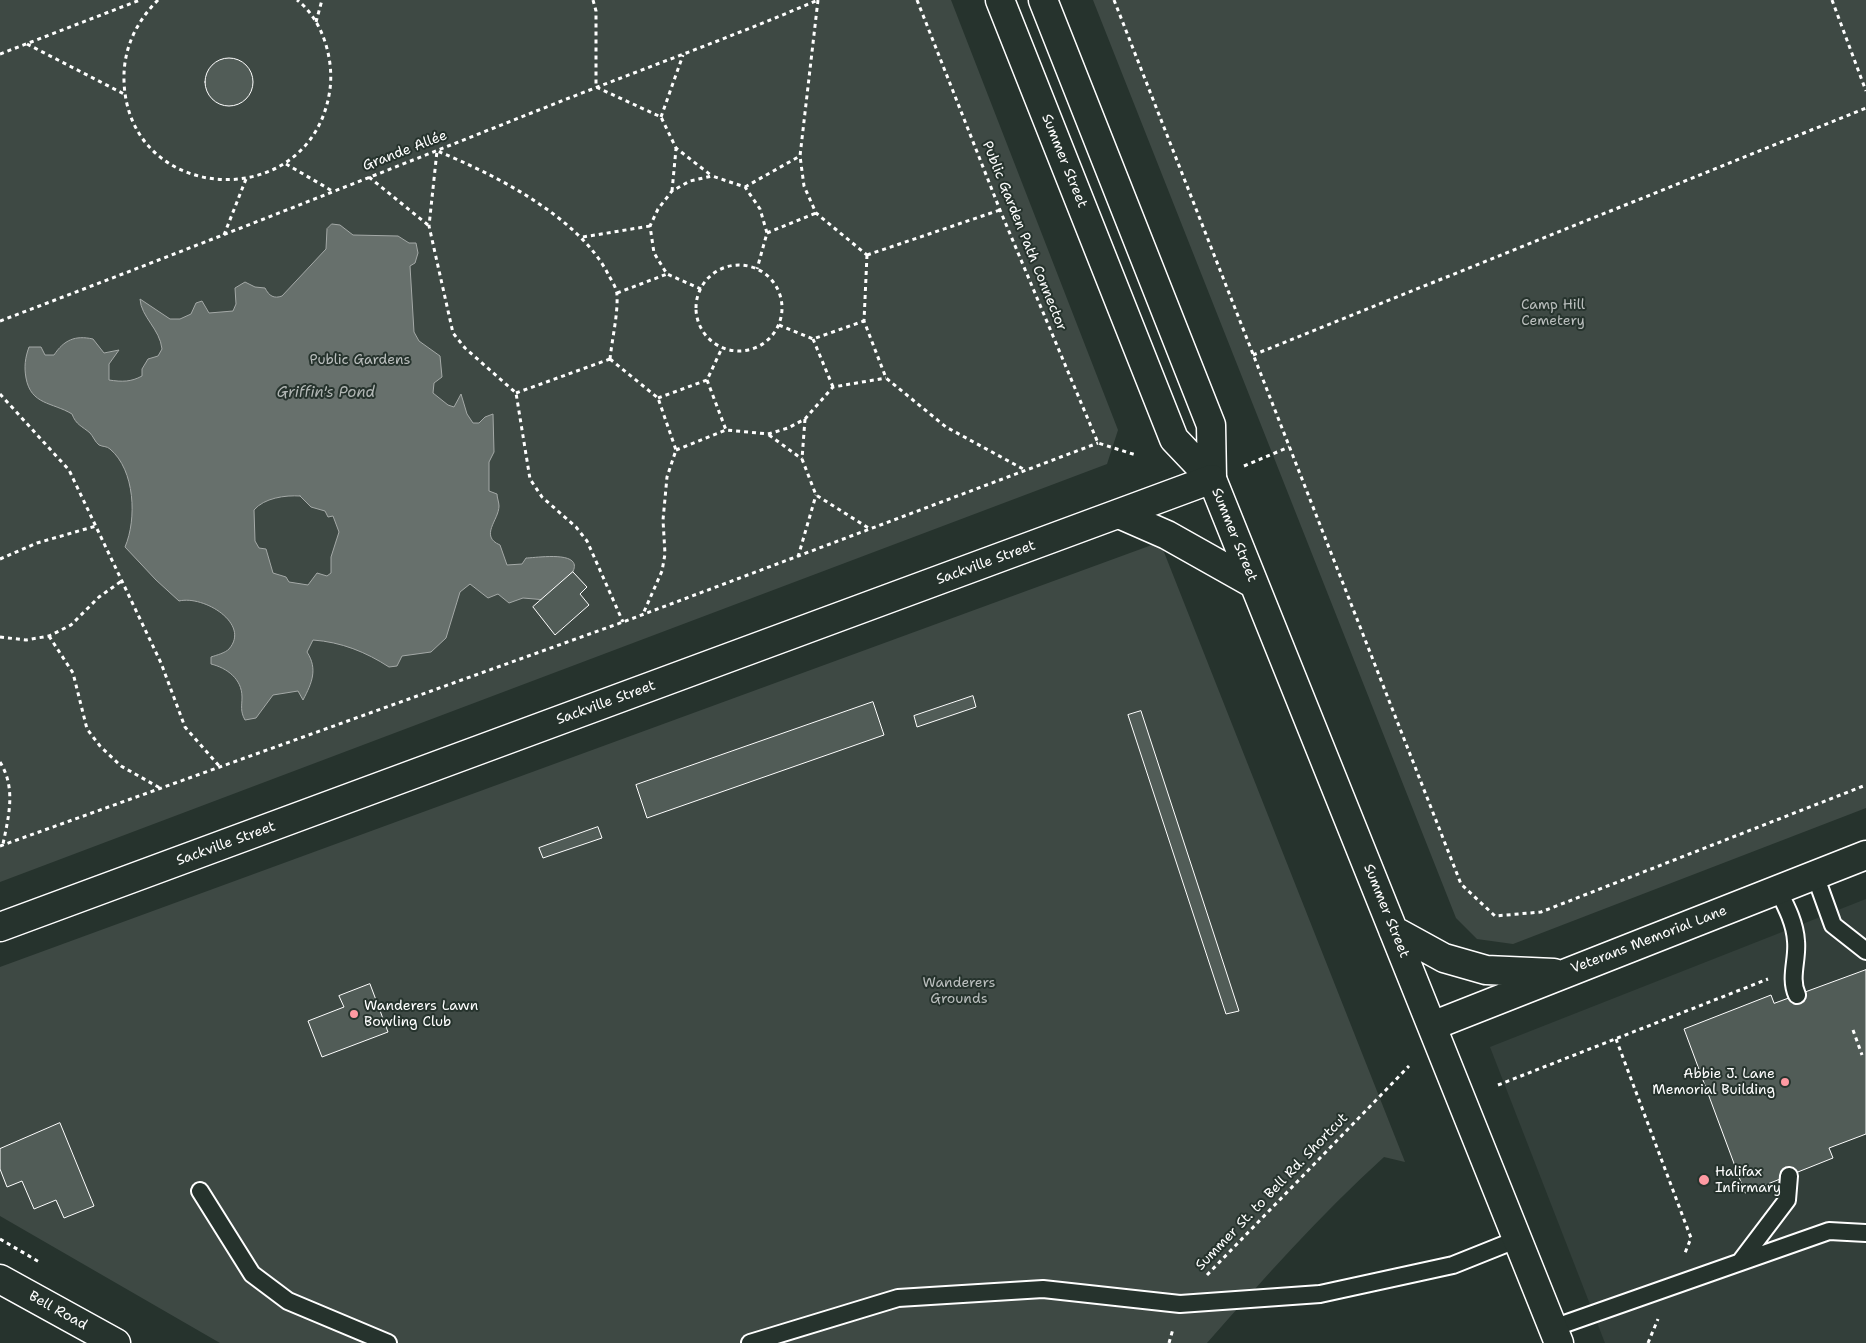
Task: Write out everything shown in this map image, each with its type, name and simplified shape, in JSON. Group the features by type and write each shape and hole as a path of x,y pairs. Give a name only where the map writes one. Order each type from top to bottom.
{"street":[{"name":"Summer Street","path":"1000,0 1174,440 1212,479"},
{"name":"Summer Street","path":"1043,0 1211,425 1212,479 1556,1336"},
{"name":"Sackville Street","path":"0,927 1212,479"},
{"path":"1118,514 1167,535 1254,584"},
{"name":"Veterans Memorial Lane","path":"1432,1026 1866,855"},
{"path":"1393,930 1444,958 1486,970 1563,974"},
{"name":"Bell Road","path":"0,1278 116,1343"}],"lane":[{"path":"1816,874 1833,926 1866,951"},
{"path":"1778,890 1791,916 1796,940 1793,986 1797,995"},
{"path":"1740,1262 1787,1200 1789,1176"},
{"path":"200,1191 252,1274 288,1301 388,1343"},
{"path":"1556,1336 1672,1285 1829,1231 1866,1233"},
{"path":"750,1343 898,1298 1043,1289 1180,1304 1320,1294 1453,1265 1518,1238"}],"path":[{"path":"0,54 130,1 140,0"},
{"path":"158,0 146,12 130,38 124,66 124,94 133,121 148,145 167,162 192,175 218,181 246,179 286,164 304,148 318,128 328,106 332,77 328,48 316,22 297,0"},
{"path":"316,22 322,0"},
{"path":"593,0 596,11 596,87 661,117 676,148 712,176 745,187 760,209 767,234 757,269"},
{"path":"818,0 800,156 804,186 816,213 867,255"},
{"name":"Grande Allée","path":"0,321 224,236 369,176 596,87 732,37 818,0"},
{"name":"Public Garden Path Connector","path":"917,0 1000,210 1098,443"},
{"path":"1114,0 1461,884 1495,916 1541,912 1866,785"},
{"path":"1832,0 1866,91"},
{"path":"27,44 124,94"},
{"path":"661,117 682,55"},
{"path":"1253,355 1866,108"},
{"path":"672,191 676,148"},
{"path":"610,360 617,293 602,263 582,237 511,186 483,170 437,150 428,226 453,333 465,348 516,393 530,479 542,497 576,527 587,541 623,622"},
{"path":"745,187 800,156"},
{"path":"286,164 334,192"},
{"path":"369,176 428,226"},
{"path":"701,289 667,274 654,253 650,226 658,209 672,191 690,181 712,176"},
{"path":"224,236 246,179"},
{"path":"867,255 1000,210"},
{"path":"767,234 816,213"},
{"path":"582,237 650,226"},
{"path":"867,255 864,321 886,378 946,427 1025,470"},
{"path":"744,266 757,269 768,276 777,287 782,313 779,325 771,337 755,348 735,351 722,348 710,340 702,330 697,316 697,302 701,289 709,278 719,271 744,266"},
{"path":"617,293 667,274"},
{"path":"779,325 813,339 864,321"},
{"path":"813,339 833,387"},
{"path":"658,398 707,380 722,348"},
{"path":"516,393 610,360"},
{"path":"610,360 658,398 676,450 667,477 663,520 664,554 662,571 642,615"},
{"path":"676,450 726,430 768,434 805,419 833,387 886,378"},
{"path":"707,380 726,430"},
{"path":"0,394 69,470 161,663 185,727 220,767"},
{"path":"805,419 802,459 816,495 870,529"},
{"path":"768,434 802,459"},
{"path":"2,845 623,622 1098,443 1136,454"},
{"path":"1212,479 1289,447"},
{"path":"798,557 816,495"},
{"path":"0,560 36,543 96,526"},
{"path":"0,637 26,640 49,636 71,624 99,597 123,580"},
{"path":"49,636 73,673 87,729 100,746 121,766 160,788"},
{"path":"0,762 11,786 10,808 2,845"},
{"path":"1498,1085 1794,969"},
{"path":"1853,1030 1862,1054"},
{"path":"1616,1039 1691,1238 1648,1343"},
{"name":"Summer St. to Bell Rd. Shortcut","path":"1169,1343 1180,1304 1408,1066"}],"shaded area":[{"name":"Halifax Infirmary","path":"1866,899 1866,1343 1605,1343 1490,1047"}],"green space":[{"name":"Public Gardens","path":"0,0 951,0 1118,430 1107,464 0,882"},
{"name":"Camp Hill Cemetery","path":"1093,0 1866,0 1866,808 1513,944 1477,939 1456,918"},
{"name":"Wanderers Grounds","path":"1160,542 1405,1162 1384,1157 1315,1224 1207,1343 220,1343 0,1216 0,967"}],"water":[{"name":"Griffin's Pond","path":"332,224 340,225 353,235 398,236 409,243 416,243 418,253 415,263 410,266 414,332 419,341 440,356 442,377 434,383 433,393 448,405 454,407 461,394 467,414 473,423 479,423 485,417 493,414 494,452 489,462 489,491 497,494 499,506 490,532 491,537 500,545 507,565 522,564 526,558 559,557 573,561 574,567 571,575 546,600 523,598 509,603 498,594 488,598 470,584 460,592 446,638 431,652 402,656 397,666 389,667 362,652 343,645 313,640 307,652 312,664 312,676 303,700 298,691 273,695 256,718 245,720 242,711 241,691 236,680 228,671 211,664 211,657 229,649 234,640 234,630 229,621 222,613 200,602 179,601 125,547 129,536 132,509 129,482 125,469 110,449 99,445 90,433 77,423 72,414 43,402 32,393 26,378 26,359 29,347 41,347 45,355 54,355 70,340 75,338 93,339 104,353 119,350 109,364 109,380 126,381 138,378 142,376 142,369 148,359 158,356 162,349 158,335 144,312 140,299 170,319 180,319 191,314 196,303 202,301 209,313 233,311 236,304 235,288 245,282 255,287 265,288 272,296 282,296 326,249 327,229","holes":["288,496 300,496 311,507 325,511 328,517 333,516 339,532 331,557 331,573 327,576 317,573 308,585 289,582 286,577 273,573 266,549 259,548 255,541 254,510 269,500"]}],"building":[{"path":"229,58 238,60 246,65 251,73 253,82 251,91 246,99 238,104 229,106 220,104 212,99 207,91 205,82 207,73 212,65 220,60"},
{"path":"573,572 587,587 580,594 589,605 555,635 533,607"},
{"path":"973,696 976,707 917,727 914,716"},
{"path":"873,702 884,735 647,818 636,785"},
{"path":"1141,711 1239,1011 1226,1014 1128,715"},
{"path":"598,827 602,838 543,858 539,848"},
{"name":"Abbie J. Lane Memorial Building","path":"1866,970 1866,1134 1829,1148 1833,1158 1745,1193 1684,1029 1771,995 1774,1003"},
{"name":"Wanderers Lawn Bowling Club","path":"370,984 388,1032 322,1057 308,1021 344,1007 339,996"},
{"path":"60,1123 94,1206 64,1218 56,1200 34,1209 22,1181 7,1187 0,1169 0,1149"}],"place":[{"name":"Wanderers Lawn Bowling Club","path":"354,1014"},
{"name":"Abbie J. Lane Memorial Building","path":"1785,1082"},
{"name":"Halifax Infirmary","path":"1704,1180"}]}
